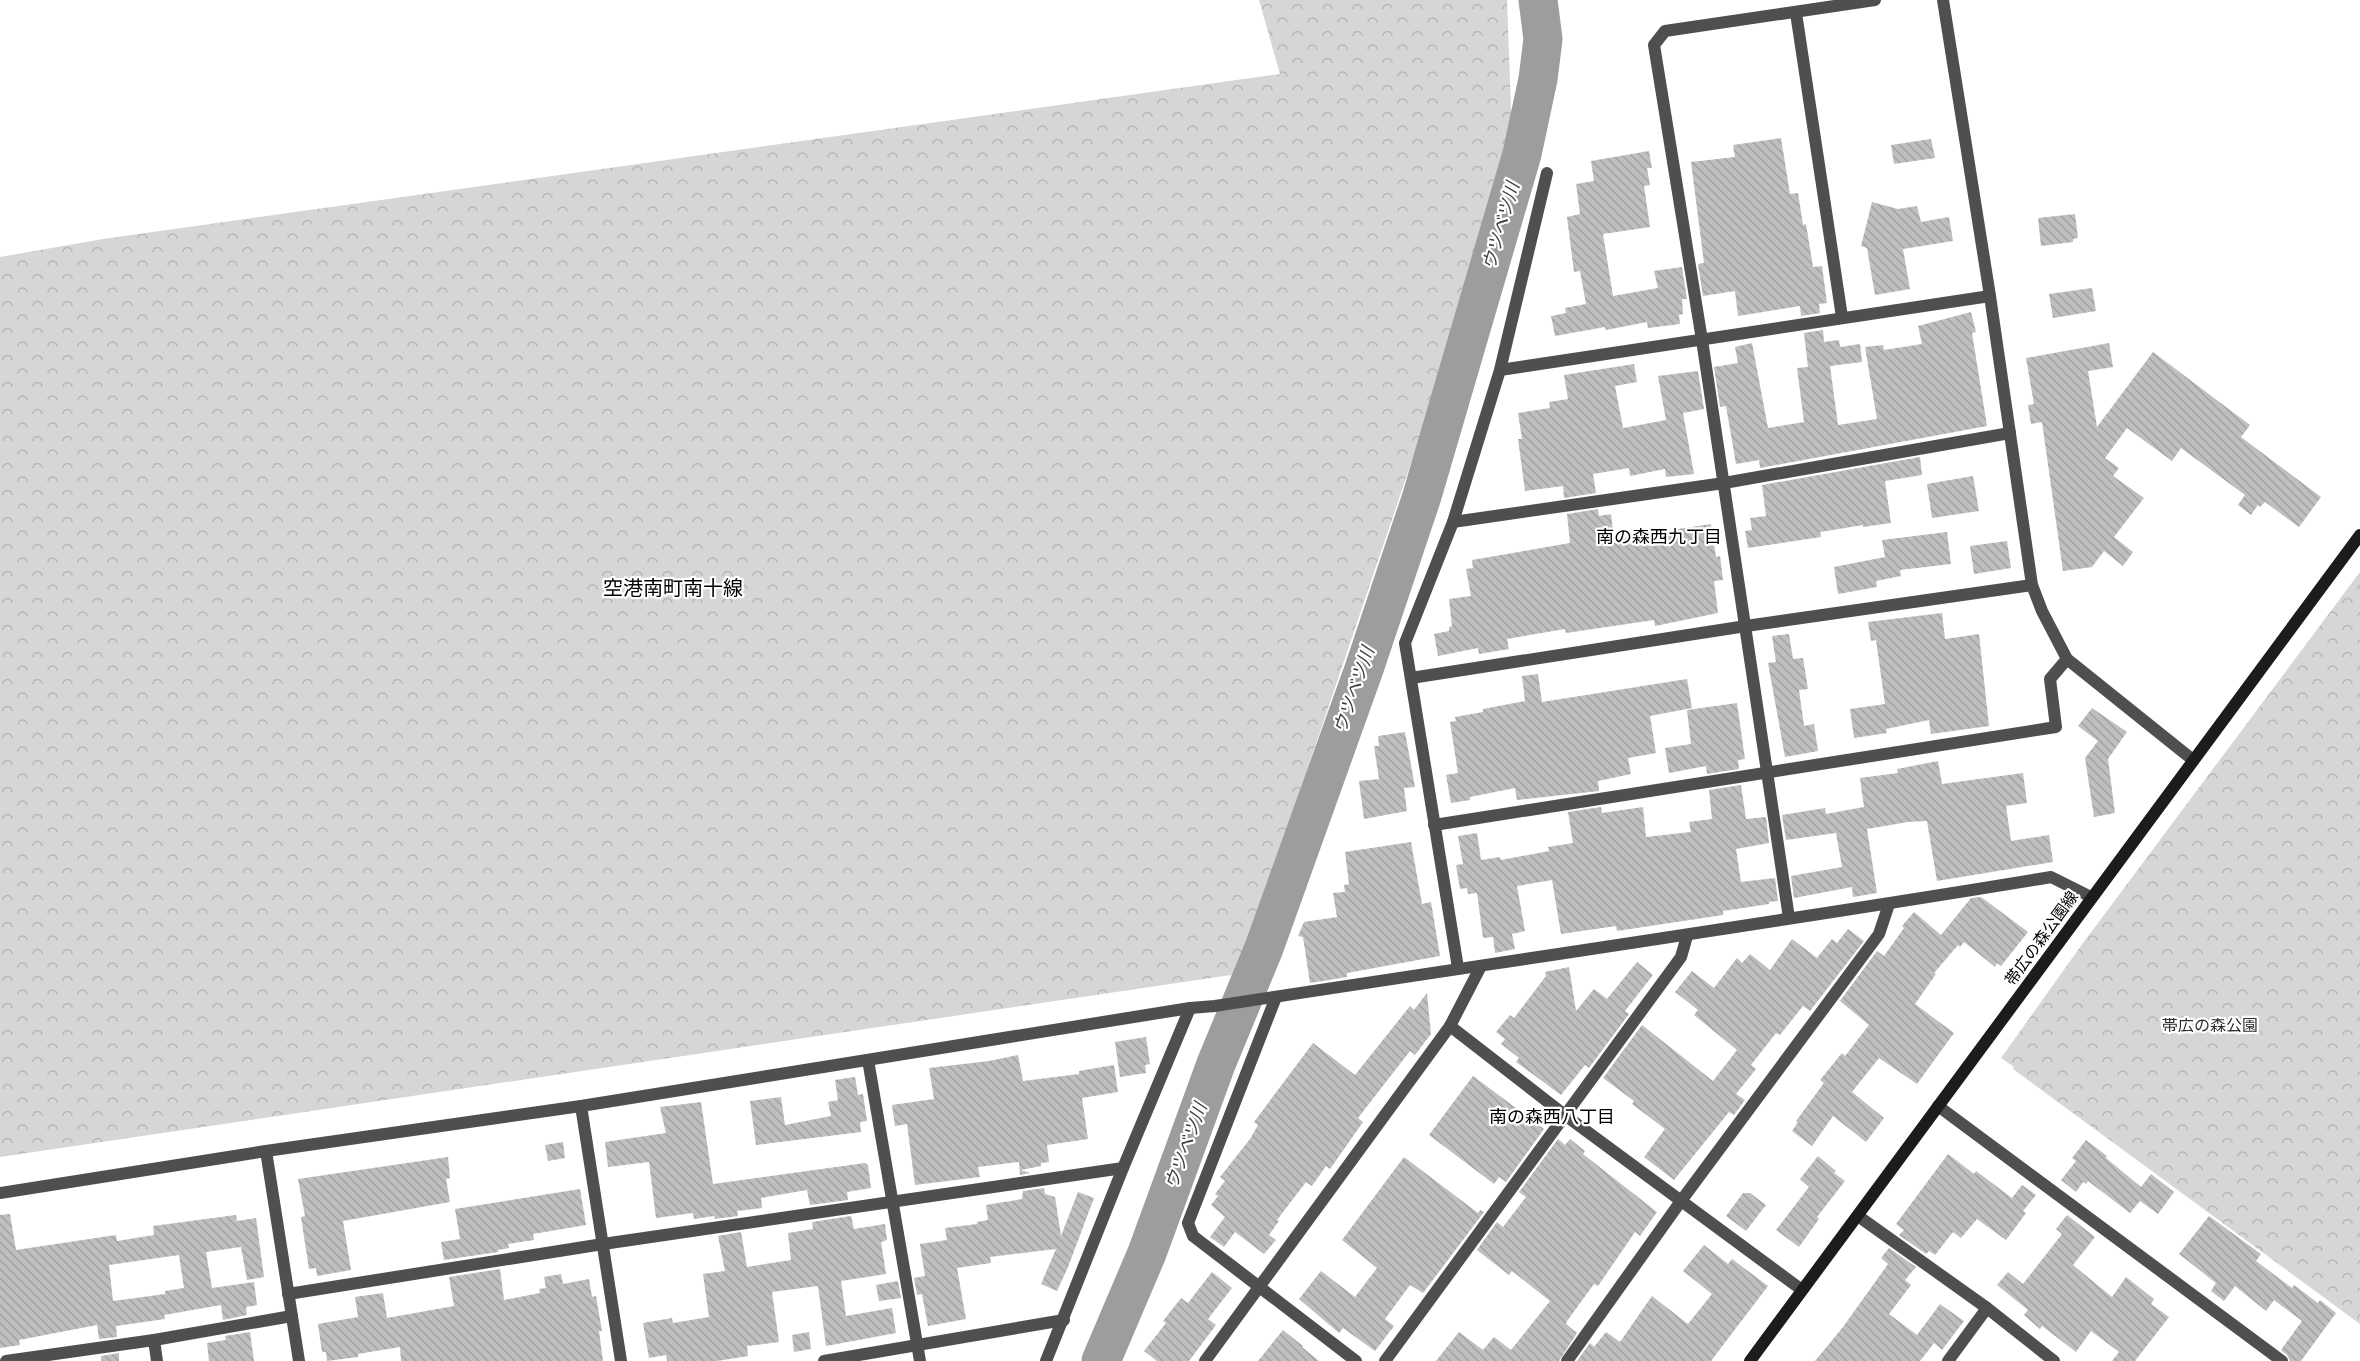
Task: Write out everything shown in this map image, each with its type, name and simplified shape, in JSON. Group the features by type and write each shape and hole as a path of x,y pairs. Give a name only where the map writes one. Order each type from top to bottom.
{"main road":[{"name":"帯広の森公園線","path":"1750,1361 2360,535"}],"street":[{"path":"1789,918 1702,340 1654,45 1665,32 1875,0"},
{"path":"1942,0 1990,296 2032,585 2042,611 2067,658 2193,760"},
{"path":"1796,13 1842,317"},
{"path":"1458,968 1405,643 1453,522 1500,370 1547,173"},
{"path":"1500,370 1990,296"},
{"path":"1453,522 1724,483 2010,433"},
{"path":"1411,678 1746,626 2032,585"},
{"path":"1434,825 2056,727 2050,679 2067,658"},
{"path":"0,1193 266,1151 581,1107 1190,1008 1687,936 2051,877 2091,897"},
{"path":"1567,1361 1681,1201 1879,934 1889,904"},
{"path":"1385,1361 1681,957 1687,936"},
{"path":"1205,1361 1450,1026 1481,966"},
{"path":"1270,998 1188,1223 1193,1236 1356,1361"},
{"path":"1046,1361 1190,1008"},
{"path":"1450,1026 1566,1116 1802,1290"},
{"path":"868,1060 920,1361"},
{"path":"581,1107 621,1361"},
{"path":"1938,1107 2282,1361"},
{"path":"266,1151 299,1361"},
{"path":"288,1294 1123,1168"},
{"path":"1858,1215 1986,1308 2054,1361"},
{"path":"1948,1361 1986,1308"},
{"path":"6,1361 154,1340 292,1316"},
{"path":"824,1361 1064,1320"},
{"path":"154,1340 157,1361"}],"green space":[{"path":"1259,0 1507,0 1513,162 1238,974 0,1157 0,257 103,239 1280,74"},
{"name":"帯広の森公園","path":"2360,572 2360,1324 2001,1058 2083,943"}],"building":[{"path":"1781,138 1790,194 1798,193 1813,267 1822,266 1827,303 1819,304 1820,313 1801,316 1800,306 1738,316 1735,291 1703,296 1698,264 1704,263 1691,162 1735,157 1733,145"},
{"path":"1931,139 1935,158 1894,164 1891,145"},
{"path":"1649,151 1652,168 1647,168 1650,185 1644,186 1650,227 1603,234 1613,296 1658,288 1654,271 1682,267 1687,299 1682,299 1683,314 1679,315 1680,324 1648,328 1647,322 1555,336 1551,316 1566,313 1565,308 1586,304 1580,271 1574,272 1567,217 1580,214 1576,184 1594,181 1591,161"},
{"path":"1872,202 1898,209 1917,206 1921,222 1949,217 1953,241 1903,249 1910,289 1875,295 1867,248 1861,246"},
{"path":"2075,214 2078,238 2073,239 2073,242 2041,246 2038,218"},
{"path":"2092,288 2096,311 2053,318 2049,294"},
{"path":"1971,312 1976,332 1972,333 1987,426 1760,468 1759,460 1736,464 1726,406 1720,407 1714,367 1738,363 1735,347 1752,343 1768,428 1804,422 1797,368 1808,367 1804,333 1823,330 1824,342 1839,340 1840,347 1860,344 1862,362 1830,366 1838,425 1877,419 1865,347 1883,345 1884,350 1922,344 1918,326"},
{"path":"2109,343 2113,367 2088,371 2097,427 2153,352 2250,425 2241,437 2321,497 2299,527 2265,502 2260,507 2258,505 2251,515 2238,505 2245,495 2181,448 2172,461 2127,428 2105,458 2119,468 2113,476 2144,498 2114,537 2133,552 2123,566 2104,551 2092,567 2063,571 2042,422 2031,424 2028,405 2034,404 2026,358"},
{"path":"1634,364 1637,382 1615,386 1623,428 1666,420 1658,376 1698,371 1704,409 1683,413 1694,474 1666,477 1665,469 1630,476 1629,468 1593,474 1596,493 1564,498 1563,486 1525,491 1518,439 1522,439 1518,413 1550,408 1549,402 1568,399 1564,375"},
{"path":"1920,457 1922,475 1885,481 1891,523 1820,532 1821,537 1748,548 1745,531 1752,530 1750,518 1766,516 1762,485"},
{"path":"1973,476 1979,511 1932,518 1927,484"},
{"path":"1598,509 1599,516 1611,514 1614,539 1678,531 1678,529 1711,524 1716,557 1720,556 1723,580 1714,581 1718,613 1655,626 1654,620 1566,633 1565,629 1507,639 1509,649 1479,654 1478,648 1438,656 1434,634 1449,631 1449,627 1452,626 1449,599 1471,596 1466,569 1473,568 1472,560 1570,543 1567,514"},
{"path":"1947,532 1951,564 1900,570 1901,576 1876,581 1877,587 1838,594 1834,567 1885,557 1882,540"},
{"path":"2007,541 2011,568 1974,574 1970,546"},
{"path":"1942,613 1945,639 1979,634 1989,726 1931,734 1929,720 1886,729 1887,733 1854,738 1850,709 1885,704 1876,640 1871,641 1868,622"},
{"path":"1789,634 1793,659 1803,658 1808,689 1799,690 1804,726 1814,724 1818,751 1785,757 1768,663 1776,662 1772,636"},
{"path":"1538,674 1542,702 1687,679 1692,708 1650,716 1656,753 1628,758 1631,774 1598,781 1599,791 1517,800 1515,788 1451,803 1446,775 1458,773 1450,722 1456,721 1455,717 1483,712 1483,709 1525,701 1522,676"},
{"path":"1737,703 1745,759 1738,760 1739,769 1707,774 1706,766 1669,773 1665,748 1691,744 1687,710"},
{"path":"2092,708 2127,732 2108,759 2115,813 2094,817 2085,758 2098,741 2078,726"},
{"path":"1405,732 1415,787 1404,788 1407,811 1364,819 1359,781 1379,779 1374,746 1379,746 1378,736"},
{"path":"1938,761 1942,784 2023,773 2027,803 2006,806 2011,841 2049,835 2053,862 1937,881 1927,821 1908,822 1867,829 1877,893 1853,897 1852,887 1794,898 1791,876 1842,867 1836,833 1786,840 1782,815 1825,808 1826,814 1864,807 1860,778 1898,773 1897,769"},
{"path":"1741,785 1746,819 1766,817 1769,843 1736,849 1741,882 1775,878 1778,901 1723,911 1723,915 1617,931 1616,926 1561,934 1552,880 1517,886 1525,931 1512,934 1515,949 1495,953 1493,937 1483,938 1477,893 1468,894 1467,888 1460,889 1456,865 1463,864 1458,836 1477,833 1481,860 1500,857 1501,860 1549,851 1548,847 1573,843 1568,812 1601,807 1602,813 1643,807 1646,837 1691,832 1689,822 1712,819 1709,790"},
{"path":"1411,842 1422,904 1431,902 1440,956 1347,973 1347,977 1310,983 1303,937 1298,936 1304,922 1337,917 1333,893 1345,892 1344,885 1349,884 1345,852"},
{"path":"1981,897 2028,932 2001,966 1997,963 1995,967 1964,942 1960,947 1958,945 1934,973 1936,974 1915,1004 1954,1033 1917,1084 1879,1058 1852,1092 1884,1118 1866,1142 1833,1116 1812,1146 1792,1131 1798,1122 1796,1121 1824,1083 1820,1080 1842,1053 1845,1056 1869,1025 1840,1001 1877,951 1884,956 1904,928 1902,926 1914,912 1941,935 1971,898"},
{"path":"1848,929 1864,941 1810,1011 1803,1006 1780,1035 1776,1033 1751,1065 1756,1069 1736,1094 1745,1100 1734,1115 1729,1112 1674,1180 1644,1157 1665,1129 1632,1104 1634,1101 1603,1078 1642,1025 1713,1081 1737,1050 1694,1015 1698,1010 1675,992 1692,971 1714,988 1737,958 1742,963 1750,954 1770,970 1792,939 1817,958 1832,939 1837,943"},
{"path":"1637,962 1653,975 1625,1011 1629,1014 1589,1068 1585,1065 1561,1095 1516,1062 1519,1058 1501,1044 1505,1039 1496,1032 1510,1015 1514,1018 1546,976 1545,972 1569,967 1576,1011 1594,989 1607,999"},
{"path":"1427,993 1431,1034 1415,1055 1410,1051 1358,1118 1363,1122 1330,1169 1326,1166 1312,1186 1306,1182 1277,1220 1279,1221 1269,1235 1276,1240 1264,1254 1235,1232 1224,1247 1210,1237 1225,1217 1211,1205 1218,1196 1215,1194 1225,1181 1220,1177 1250,1139 1258,1125 1254,1122 1313,1043 1355,1075 1410,1006 1414,1010"},
{"path":"1146,1037 1150,1064 1145,1065 1146,1073 1120,1077 1115,1042"},
{"path":"1018,1055 1023,1081 1079,1074 1079,1071 1114,1065 1118,1092 1082,1098 1088,1139 1047,1145 1049,1162 1021,1170 1030,1173 1020,1175 1019,1162 978,1167 980,1177 915,1185 907,1124 895,1126 892,1105 934,1099 929,1068"},
{"path":"1473,1076 1544,1129 1506,1182 1499,1177 1494,1184 1429,1135"},
{"path":"855,1077 858,1095 863,1094 867,1121 860,1122 861,1132 756,1145 750,1101 781,1097 785,1125 831,1116 828,1102 838,1100 835,1080"},
{"path":"701,1102 713,1184 865,1163 868,1165 871,1188 847,1192 848,1200 810,1205 807,1190 761,1198 762,1208 737,1211 738,1216 694,1219 693,1213 656,1218 649,1162 608,1167 605,1142 666,1133 660,1107"},
{"path":"1558,1139 1565,1145 1570,1139 1585,1151 1583,1154 1657,1212 1640,1236 1635,1232 1598,1286 1594,1284 1567,1321 1566,1324 1577,1333 1559,1361 1436,1361 1459,1332 1483,1350 1494,1337 1511,1350 1550,1301 1512,1271 1509,1275 1477,1250 1497,1222 1503,1227 1526,1197 1519,1192"},
{"path":"2086,1140 2141,1187 2151,1174 2174,1192 2158,1214 2140,1201 2130,1213 2088,1181 2086,1184 2083,1182 2076,1192 2061,1180 2076,1161 2072,1158"},
{"path":"563,1142 565,1158 548,1161 545,1145"},
{"path":"1948,1154 1974,1174 1976,1171 2012,1198 2022,1185 2036,1195 2023,1211 2026,1213 2006,1240 1977,1219 1961,1238 1953,1232 1935,1255 1929,1251 1926,1254 1899,1235 1904,1230 1896,1224"},
{"path":"1818,1156 1845,1181 1817,1217 1819,1219 1799,1247 1776,1230 1809,1187 1800,1179"},
{"path":"448,1157 450,1178 446,1179 450,1202 343,1221 351,1270 317,1276 316,1268 309,1269 301,1217 305,1216 298,1179"},
{"path":"1404,1157 1478,1213 1480,1210 1484,1212 1423,1293 1410,1285 1385,1319 1394,1326 1375,1351 1343,1328 1339,1333 1299,1299 1321,1271 1355,1297 1377,1268 1342,1240"},
{"path":"1044,1188 1045,1194 1055,1197 1061,1236 1078,1192 1094,1198 1057,1291 1041,1284 1056,1249 990,1257 991,1263 957,1268 966,1319 928,1326 922,1294 917,1295 914,1278 925,1276 920,1244 947,1240 945,1228 977,1224 977,1222 988,1220 986,1205 1022,1199 1023,1191"},
{"path":"580,1189 586,1225 533,1234 534,1240 508,1244 509,1248 498,1250 498,1252 444,1260 441,1242 460,1239 455,1209"},
{"path":"1743,1193 1750,1193 1766,1205 1746,1231 1726,1216"},
{"path":"10,1214 16,1250 116,1235 117,1241 154,1235 153,1226 236,1215 237,1221 256,1218 264,1277 247,1280 241,1247 206,1252 212,1288 254,1282 257,1305 246,1307 247,1315 223,1320 221,1305 164,1315 165,1319 116,1326 117,1337 99,1339 97,1325 19,1340 20,1345 0,1348 0,1215","holes":["179,1255 184,1288 165,1291 165,1294 113,1301 109,1265"]},
{"path":"2067,1215 2095,1237 2073,1265 2112,1297 2126,1277 2154,1299 2151,1304 2169,1317 2135,1361 2112,1361 2119,1352 2091,1331 2076,1352 2042,1326 2040,1329 2024,1315 2028,1310 1997,1285 2008,1272 2023,1284 2062,1234 2056,1229"},
{"path":"851,1216 854,1229 885,1224 887,1240 881,1242 886,1274 841,1281 846,1316 892,1308 896,1333 826,1346 818,1286 772,1292 779,1342 747,1346 748,1356 717,1361 667,1361 666,1355 649,1358 643,1323 672,1318 673,1323 709,1317 703,1274 725,1271 718,1236 741,1232 747,1267 791,1260 788,1233 813,1229 812,1222"},
{"path":"2209,1216 2261,1254 2256,1261 2292,1288 2294,1285 2318,1303 2320,1300 2336,1313 2301,1361 2290,1361 2281,1350 2302,1321 2274,1300 2266,1311 2235,1286 2224,1301 2211,1291 2216,1283 2179,1254"},
{"path":"1704,1245 1728,1264 1732,1259 1768,1286 1711,1361 1577,1361 1590,1343 1594,1347 1606,1332 1620,1342 1652,1296 1688,1324 1712,1294 1683,1271"},
{"path":"1889,1248 1916,1267 1905,1280 1911,1285 1889,1314 1917,1335 1940,1304 1964,1321 1942,1350 1934,1343 1920,1361 1815,1361 1843,1327 1888,1264 1881,1258"},
{"path":"500,1269 504,1300 540,1293 539,1289 546,1288 544,1277 561,1274 563,1284 589,1279 592,1297 596,1296 602,1331 599,1331 603,1361 401,1361 400,1347 358,1354 358,1357 327,1361 326,1352 322,1352 318,1324 358,1317 355,1297 383,1293 387,1318 454,1306 449,1277"},
{"path":"1212,1272 1232,1288 1208,1319 1216,1325 1189,1361 1157,1361 1144,1351 1166,1323 1163,1321 1181,1298 1188,1303"},
{"path":"898,1281 901,1298 879,1301 876,1285"},
{"path":"1283,1330 1303,1346 1319,1361 1258,1361"},
{"path":"250,1332 254,1361 209,1361 207,1343 226,1340 225,1336"},
{"path":"809,1332 811,1349 794,1352 792,1335"},
{"path":"119,1353 119,1361 101,1361 101,1356"}],"waterway":[{"name":"ウツベツ川","path":"1101,1361 1147,1253 1216,1064 1264,948 1364,669 1422,496 1522,154 1538,79 1543,39 1538,0"}],"district":[{"name":"南の森西九丁目","path":"1659,537"},
{"name":"空港南町南十線","path":"673,588"},
{"name":"南の森西八丁目","path":"1552,1117"}]}
